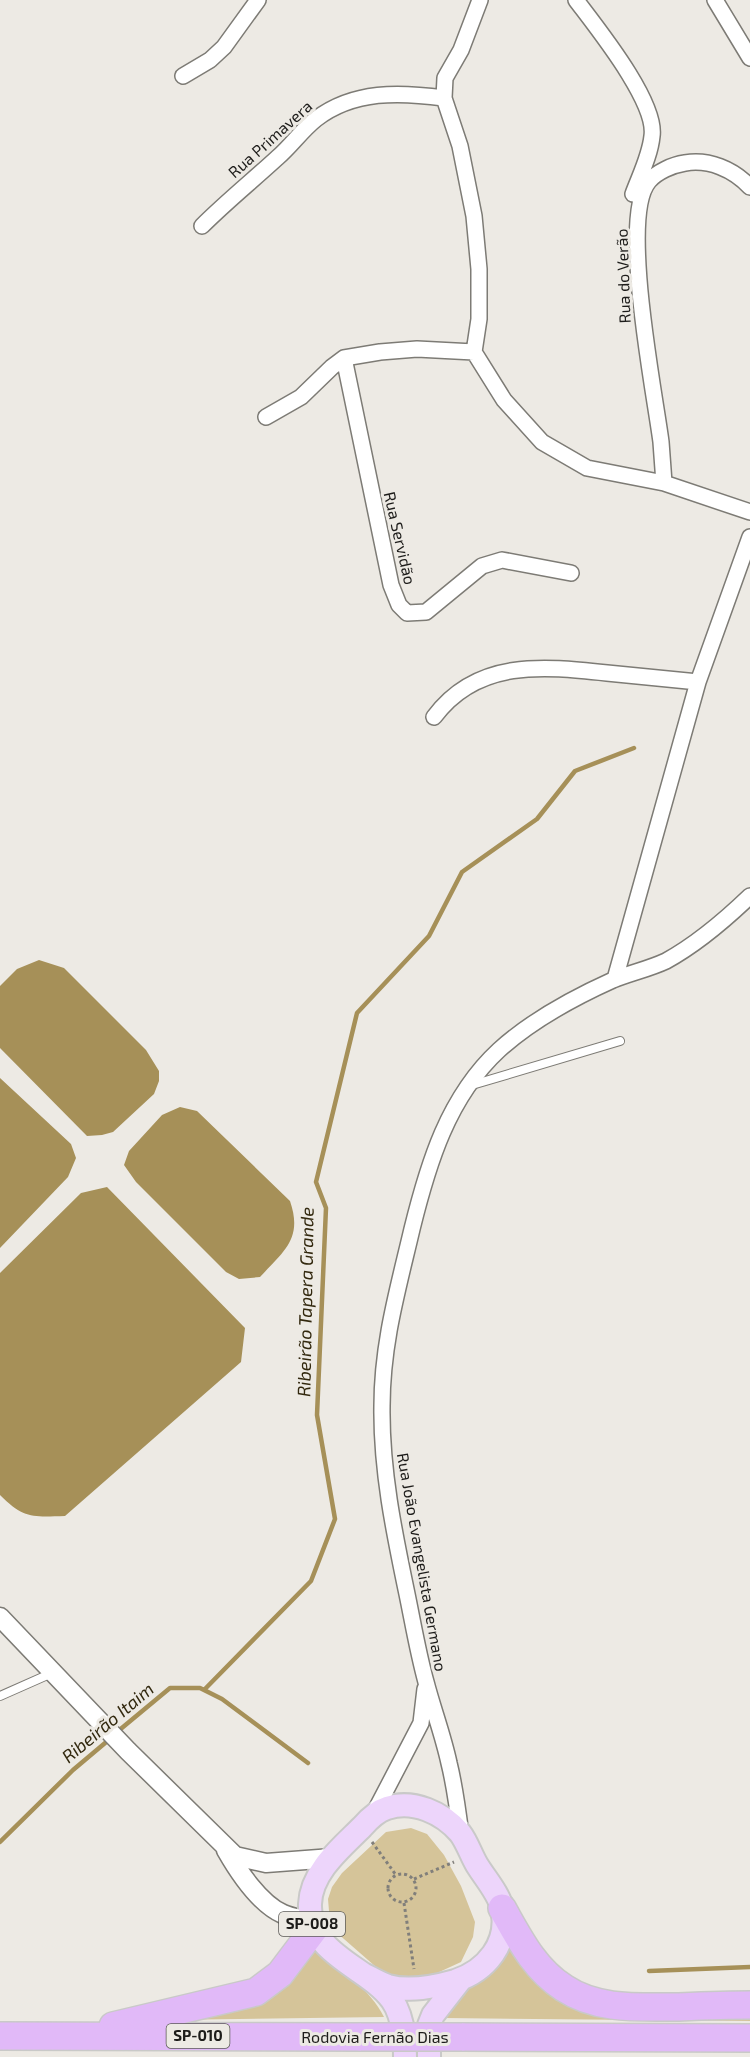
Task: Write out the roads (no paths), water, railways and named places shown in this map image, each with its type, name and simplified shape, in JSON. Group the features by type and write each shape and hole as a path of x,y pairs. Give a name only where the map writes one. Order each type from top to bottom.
{"highway":[{"path":"502,1908 524,1948 543,1970 564,1988 590,2001 627,2007 750,2005"},
{"path":"78,2036 256,1992 280,1974 313,1926"},
{"name":"Rodovia Fernão Dias","path":"0,2036 750,2038"}],"main road":[{"name":"SP-008","path":"363,1974 388,1986 433,1988 461,1979 489,1960 495,1952 502,1936 502,1908 466,1844 441,1816 422,1808 401,1806 387,1808 367,1821 332,1858 314,1884 309,1904 313,1926 331,1952 385,1992 396,2007 404,2035 405,2057"},
{"name":"SP-008","path":"429,2057 429,2025 433,2015 461,1979"}],"street":[{"path":"183,76 210,60 224,47 258,0"},
{"path":"480,0 461,50 445,78 444,98 460,146 474,216 479,269 479,319 474,352 504,400 542,442 587,468 664,483 750,512"},
{"path":"576,0 612,48 648,107 653,134 631,199 639,222"},
{"path":"715,0 750,58"},
{"name":"Rua Primavera","path":"202,226 284,152 315,120 335,107 355,98 381,95 409,93 444,98"},
{"name":"Rua do Verão","path":"664,483 661,443 640,310 639,222 641,202 648,182 672,166 699,162 713,163 729,171 750,187"},
{"path":"267,417 301,397 344,358 417,349 474,352"},
{"name":"Rua Servidão","path":"344,358 391,585 399,605 407,614 426,612 482,566 502,560 571,573"},
{"path":"615,979 698,682 750,537"},
{"path":"434,717 446,702 470,684 501,672 531,668 566,669 698,682"},
{"name":"Rua João Evangelista Germano","path":"466,1844 442,1731 426,1683 388,1494 383,1451 382,1404 390,1317 420,1197 444,1126 467,1086 498,1051 537,1020 579,996 615,979 664,962 691,946 750,896"},
{"name":"SP-008","path":"0,1617 128,1751 225,1848 236,1856 266,1863 332,1858"},
{"name":"Rua João Evangelista Germano","path":"367,1821 421,1723 426,1683"},
{"name":"SP-008","path":"225,1848 245,1879 272,1908 313,1926"}],"lane":[{"path":"467,1086 620,1041"},
{"path":"0,1696 53,1673"}],"waterway":[{"name":"Ribeirão Tapera Grande","path":"204,1690 311,1581 335,1519 317,1415 326,1208 316,1182 357,1013 429,936 462,872 537,819 575,771 634,748"},
{"name":"Ribeirão Itaim","path":"117,1732 170,1688 200,1688 222,1699 308,1763"},
{"name":"Ribeirão Itaim","path":"0,1842 73,1770 111,1738"},
{"name":"Ribeirão Itaim","path":"649,1971 750,1967"}]}
